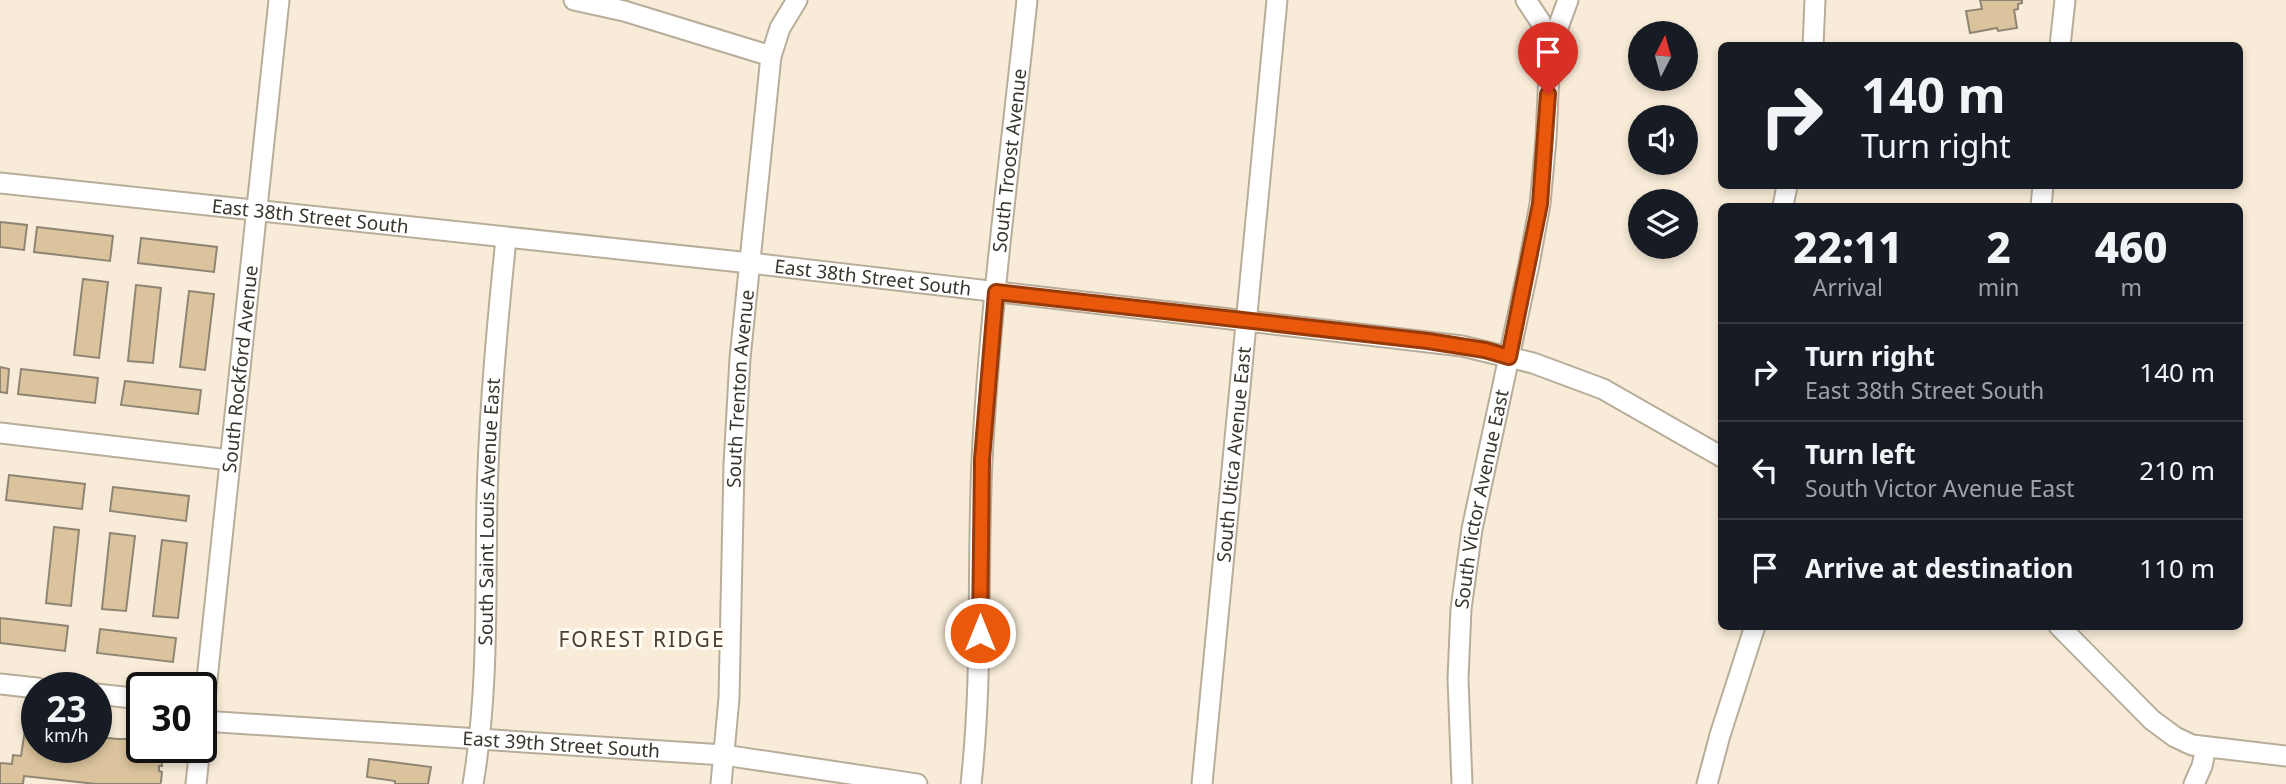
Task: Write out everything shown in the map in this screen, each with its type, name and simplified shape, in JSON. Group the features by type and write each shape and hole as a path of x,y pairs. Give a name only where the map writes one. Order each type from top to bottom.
{"street":[{"name":"South Rockford Avenue","path":"207,672 279,0"},
{"path":"574,0 634,14 772,56"},
{"name":"South Trenton Avenue","path":"721,784 733,582 734,465 740,358 772,56 780,28 797,0"},
{"name":"South Troost Avenue","path":"971,784 980,633 982,459 996,292 1027,0"},
{"name":"South Utica Avenue East","path":"1202,784 1277,0"},
{"name":"South Victor Avenue East","path":"1526,0 1540,21 1550,49"},
{"name":"South Victor Avenue East","path":"1462,784 1458,679 1461,610 1472,529 1540,204 1550,49 1568,0"},
{"path":"1813,42 1815,0"},
{"path":"2060,42 2065,0"},
{"name":"East 38th Street South","path":"0,183 750,263 1440,342 1509,357 1603,389 1718,455"},
{"name":"South Saint Louis Avenue East","path":"473,784 480,740 486,615 488,448 494,349 506,239"},
{"path":"0,433 230,460"},
{"path":"1707,784 1754,630"},
{"path":"2063,630 2152,720 2175,737 2199,746 2286,756"},
{"path":"1,688 21,688"},
{"name":"East 39th Street South","path":"217,718 480,740 724,755 917,784"},
{"path":"2194,784 2202,766 2199,746"},
{"path":"196,784 198,763"}],"building":[{"path":"1980,0 2022,0 2018,9 2014,10 2017,28 1998,31 1997,28 1970,33 1966,11 1982,9"},
{"path":"0,222 27,225 24,250 0,247"},
{"path":"37,227 113,236 110,261 34,252"},
{"path":"141,238 217,247 214,272 138,263"},
{"path":"83,279 108,282 99,358 74,355"},
{"path":"136,285 161,288 153,363 128,361"},
{"path":"189,291 214,294 205,370 180,367"},
{"path":"0,367 9,369 7,393 0,392"},
{"path":"21,369 98,378 95,403 18,394"},
{"path":"125,381 201,390 198,414 121,405"},
{"path":"9,475 85,484 82,509 6,500"},
{"path":"113,487 189,496 186,521 110,511"},
{"path":"54,527 79,530 71,606 46,603"},
{"path":"110,533 135,536 126,611 102,609"},
{"path":"162,540 187,543 178,618 153,616"},
{"path":"0,618 68,626 65,651 0,643"},
{"path":"100,629 176,638 173,662 97,653"},
{"path":"112,738 126,739 126,763 162,763 162,766 159,766 159,771 162,772 161,782 96,784 24,776 23,784 0,784 0,763 12,764 13,755 21,756 21,763 112,763"},
{"path":"369,759 431,767 428,784 395,784 395,781 367,777"}],"district":[{"name":"FOREST RIDGE","path":"642,640"}],"route":[{"path":"980,633 982,459 996,292 1428,341 1485,350 1509,357 1540,204 1548,94"}]}
